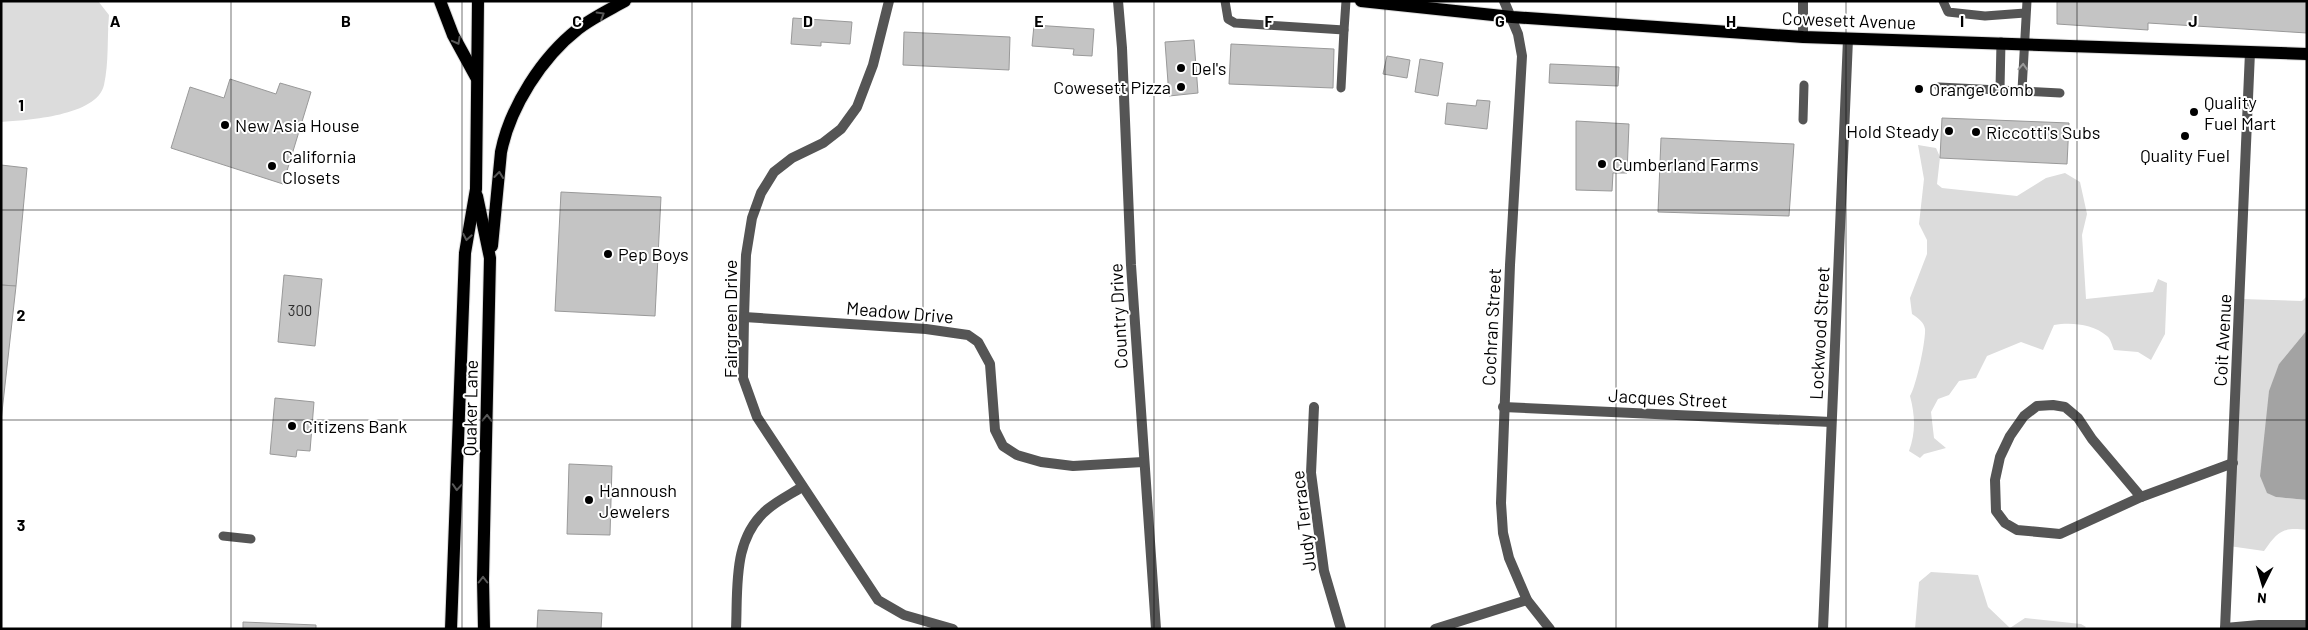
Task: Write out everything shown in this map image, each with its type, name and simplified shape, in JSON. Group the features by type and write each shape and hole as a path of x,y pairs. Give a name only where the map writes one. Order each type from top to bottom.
{"main road":[{"path":"440,1 453,35 477,79"},
{"name":"Quaker Lane","path":"451,629 459,462 465,253 476,189 478,1"},
{"path":"490,258 501,152 504,138 516,110 541,69 561,44 579,28 625,1"},
{"name":"Cowesett Avenue","path":"1361,1 1512,17 1803,37 2001,42 2307,54"},
{"name":"Quaker Lane","path":"476,189 490,258 483,579 484,629"}],"street":[{"name":"Fairgreen Drive","path":"889,1 873,65 857,107 841,129 823,143 792,158 774,172 761,193 752,218 746,254 743,378 757,417 802,488 878,600 904,615 953,629"},
{"name":"Country Drive","path":"1118,1 1122,48 1131,265 1156,629"},
{"name":"Cochran Street","path":"1504,1 1518,34 1522,56 1503,407 1501,503 1503,533 1509,558 1527,600 1550,629"},
{"path":"1803,1 1803,37"},
{"name":"Lockwood Street","path":"1823,629 1830,422 1848,39"},
{"name":"Coit Avenue","path":"2225,628 2250,52"},
{"name":"Meadow Drive","path":"744,317 926,328 968,335 978,342 990,364 995,430 1003,446 1017,455 1041,462 1073,466 1144,462"},
{"path":"2141,497 2092,439 2078,418 2065,407 2053,405 2037,406 2024,416 2010,436 2000,457 1995,480 1996,511 2005,523 2017,530 2060,534 2141,497 2233,463"},
{"name":"Judy Terrace","path":"1314,407 1311,473 1324,571 1340,629"},
{"name":"Jacques Street","path":"1503,407 1830,422"},
{"path":"736,629 740,562 744,540 756,522 769,508 802,488"},
{"path":"1435,629 1527,600"},
{"path":"2225,628 2307,626"}],"lane":[{"path":"1225,1 1228,19 1234,24 1344,30"},
{"path":"1341,88 1346,1"},
{"path":"1944,1 1948,12 1985,16 2025,13"},
{"path":"2022,90 2027,1"},
{"path":"2000,89 2001,42"},
{"path":"1803,120 1804,86"},
{"path":"1939,87 2060,93"},
{"path":"223,536 251,539"}],"shaded area":[{"path":"1,1 98,1 109,15 106,77 99,95 89,104 75,110 44,118 1,122"},
{"path":"1918,145 1936,148 1940,157 1937,184 1942,188 2017,196 2046,178 2065,173 2080,182 2087,214 2082,235 2086,299 2153,292 2158,279 2167,283 2165,334 2151,360 2138,352 2114,350 2108,337 2089,326 2075,324 2054,325 2043,350 2021,342 1987,356 1976,378 1959,381 1949,395 1938,399 1931,412 1934,438 1946,448 1924,454 1920,458 1909,451 1914,424 1910,396 1918,374 1925,335 1923,324 1912,314 1910,298 1927,254 1927,240 1919,224 1924,179"},
{"path":"2307,296 2307,330 2279,364 2276,497 2307,500 2307,530 2292,529 2281,532 2264,551 2229,546 2242,299 2302,301"},
{"path":"2307,330 2307,500 2276,497 2267,493 2260,476 2269,391 2279,364"},
{"path":"1931,572 1978,575 1988,607 2010,628 2025,618 2081,624 2086,627 2084,629 1915,629 1919,582"}],"building":[{"path":"2057,1 2307,1 2307,33 2148,23 2148,30 2057,24"},
{"path":"793,18 852,22 850,44 821,42 821,46 791,44"},
{"path":"1034,25 1094,29 1092,56 1073,55 1074,49 1032,46"},
{"path":"904,32 1010,37 1009,70 903,65"},
{"name":"Del's","path":"1194,40 1198,93 1169,96 1165,42"},
{"path":"1231,44 1334,49 1333,88 1229,84"},
{"path":"1387,56 1410,60 1407,78 1383,74"},
{"path":"1420,59 1443,63 1438,96 1415,92"},
{"path":"1550,64 1619,67 1618,86 1549,83"},
{"path":"230,79 276,94 280,83 311,92 283,184 171,148 190,87 224,98"},
{"path":"1477,100 1490,101 1487,129 1445,124 1447,103 1476,106"},
{"path":"1942,118 2069,123 2067,164 1940,158"},
{"name":"Cumberland Farms","path":"1576,121 1629,124 1627,173 1613,173 1612,191 1576,190"},
{"path":"1661,138 1794,144 1789,216 1658,212"},
{"path":"1,165 27,168 16,286 1,285"},
{"name":"Pep Boys","path":"561,192 661,197 655,316 555,311"},
{"path":"284,275 322,279 315,346 278,342"},
{"path":"1,285 16,286 1,421"},
{"name":"Citizens Bank","path":"275,398 314,402 310,451 297,450 296,457 270,454"},
{"name":"Hannoush Jewelers","path":"569,464 612,466 610,535 567,534"},
{"path":"538,610 602,613 601,629 537,629"},
{"path":"243,622 316,625 316,629 243,629"}],"place":[{"name":"Del's","path":"1181,68"},
{"name":"Cowesett Pizza","path":"1181,87"},
{"name":"Orange Comb","path":"1919,89"},
{"name":"Quality Fuel Mart","path":"2194,112"},
{"name":"New Asia House","path":"225,125"},
{"name":"Hold Steady","path":"1949,131"},
{"name":"Riccotti's Subs","path":"1976,132"},
{"name":"Quality Fuel","path":"2185,136"},
{"name":"Cumberland Farms","path":"1602,164"},
{"name":"California Closets","path":"272,166"},
{"name":"Pep Boys","path":"608,254"},
{"name":"Citizens Bank","path":"292,426"},
{"name":"Hannoush Jewelers","path":"589,500"}]}
